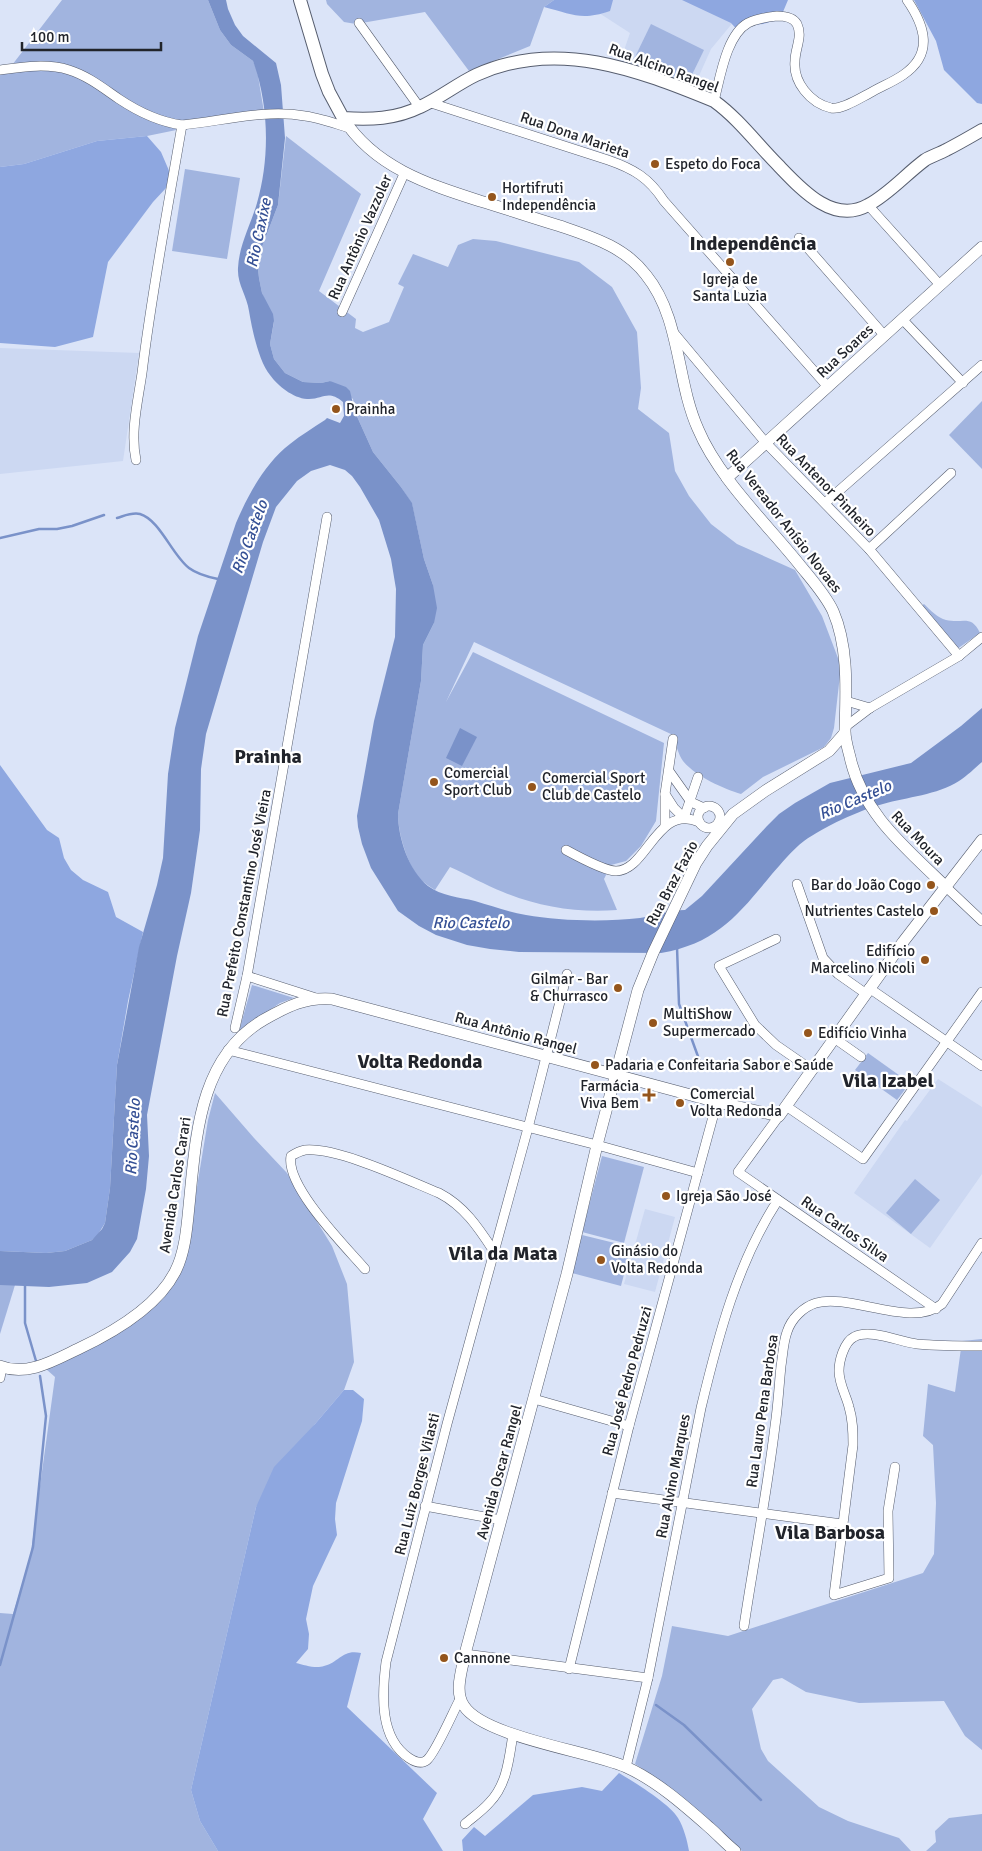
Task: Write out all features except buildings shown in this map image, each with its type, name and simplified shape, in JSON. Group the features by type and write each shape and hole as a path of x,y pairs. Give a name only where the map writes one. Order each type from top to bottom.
{"main road":[{"name":"Rua Vereador Anísio Novaes","path":"300,0 329,92 346,123 373,152 389,165 404,174 437,187 585,234 625,254 648,276 657,291 673,332 690,410 705,443 727,478 812,579 833,611 838,626 845,666 845,730"},
{"name":"Rua Alcino Rangel","path":"346,123 381,119 424,105 475,75 494,68 544,58 567,57 614,65 714,101 727,110 811,197 829,208 846,211 868,205 927,158 953,147 982,130"},
{"name":"Rua Soares","path":"727,478 982,247"},
{"name":"Rua Moura","path":"845,730 852,768 860,791 874,813 945,886"},
{"name":"Rua Braz Fazio","path":"616,1075 638,990 677,901 714,831 733,814 765,791 829,751 845,730"},
{"path":"779,1116 867,991 945,886 982,840"},
{"name":"Rua Antônio Rangel","path":"316,998 346,1002 406,1020 718,1102 779,1116"},
{"name":"Avenida Carlos Carari","path":"1,1370 44,1365 86,1345 137,1314 168,1284 176,1271 183,1248 197,1132 202,1109 212,1080 228,1050 258,1023 289,1006 316,998"},
{"name":"Avenida Oscar Rangel","path":"460,1699 459,1687 465,1654 534,1399 616,1075"},
{"path":"460,1699 464,1707 476,1717 514,1734 602,1758 626,1767 658,1787 710,1828 735,1851"}],"street":[{"path":"714,101 728,49 738,31 747,24 760,19 783,16 792,18 798,29 799,44 794,61 803,90 813,100 824,106 834,108 862,97 904,75 920,56 925,44 922,27 907,0"},
{"path":"358,23 424,105"},
{"path":"5,70 36,66 69,70 98,84 133,108 170,124 182,125 258,115 288,114 346,123"},
{"name":"Rua Dona Marieta","path":"424,105 608,160 635,171 654,186 664,201 828,387"},
{"path":"136,460 135,428 145,346 182,125"},
{"name":"Rua Antônio Vazzoler","path":"342,312 404,174"},
{"path":"868,205 940,284"},
{"path":"799,238 884,336"},
{"path":"902,319 962,383"},
{"name":"Rua Antenor Pinheiro","path":"673,332 766,443 868,549 959,656"},
{"path":"825,503 982,365"},
{"path":"868,549 951,473"},
{"name":"Rua Prefeito Constantino José Vieira","path":"234,1028 248,976 327,517"},
{"path":"845,730 870,708 959,656 982,637"},
{"path":"846,701 870,708"},
{"path":"665,826 665,794 673,739"},
{"path":"669,771 689,800 704,808 714,808 720,816"},
{"path":"684,818 698,777"},
{"path":"665,794 674,808 684,818"},
{"path":"699,822 699,813 704,808"},
{"path":"720,816 733,814"},
{"path":"566,850 616,871 629,866 665,826 684,818 690,818 714,831 720,816"},
{"path":"797,884 823,958 838,974 947,1041 982,1066"},
{"name":"Rua Moura","path":"945,886 982,922"},
{"path":"776,939 718,966 756,1025 776,1045 812,1070"},
{"name":"Rua Luiz Borges Vilasti","path":"460,1699 433,1752 426,1761 412,1760 403,1754 388,1729 382,1699 386,1662 425,1506 493,1250 528,1128 567,974"},
{"name":"Rua Antônio Rangel","path":"248,976 316,998"},
{"path":"786,1106 863,1159 982,992"},
{"path":"834,1038 861,1058"},
{"path":"228,1050 597,1145 698,1173"},
{"name":"Rua José Pedro Pedruzzi","path":"569,1669 629,1426 718,1102"},
{"name":"Rua Carlos Silva","path":"779,1116 738,1172 936,1309"},
{"path":"365,1269 299,1188 292,1173 290,1163 291,1156 297,1152 306,1150 336,1154 439,1193 450,1199 469,1216 493,1250"},
{"name":"Rua Alvino Marques","path":"626,1767 648,1678 701,1408 728,1306 751,1250 778,1200"},
{"path":"936,1309 942,1304 982,1243"},
{"name":"Rua Lauro Pena Barbosa","path":"744,1626 776,1426 787,1331 799,1312 817,1303 833,1302 905,1312 936,1309"},
{"path":"895,1467 888,1511 889,1578 834,1595 853,1432 850,1409 840,1382 839,1369 849,1341 854,1337 868,1335 881,1336 914,1344 982,1346"},
{"path":"534,1399 629,1426"},
{"path":"612,1493 682,1504 842,1524"},
{"path":"425,1506 501,1520"},
{"path":"465,1654 648,1678"},
{"path":"465,1824 490,1803 500,1788 507,1770 514,1734"}],"shaded area":[{"path":"62,0 208,0 220,30 231,45 253,61 257,70 264,112 147,136 97,141 24,164 0,167 0,71 9,69"},
{"path":"326,0 554,0 544,7 530,46 469,71 425,12 356,24 344,22 327,4"},
{"path":"554,0 613,0 610,11 584,16 544,7"},
{"path":"602,0 696,0 735,20 711,49 694,87 620,62 630,33 596,11"},
{"path":"682,0 788,0 780,19 751,25 741,34 731,23"},
{"path":"914,0 982,0 982,104 977,103 944,70 936,41"},
{"path":"651,24 704,50 688,83 635,57"},
{"path":"147,136 161,152 170,173 166,188 153,202 108,262 93,337 55,347 0,343 0,167 24,164 97,141"},
{"path":"286,136 361,194 319,291 356,319 355,328 363,332 389,322 404,287 398,284 413,254 448,267 458,245 473,239 496,241 579,262 612,287 637,332 641,388 638,409 669,433 675,471 689,496 711,524 737,544 795,570 822,616 841,666 834,728 831,738 824,747 763,777 741,794 710,781 688,767 680,755 673,735 474,642 446,702 473,652 664,743 656,821 641,846 626,861 611,865 604,879 617,910 573,910 531,902 496,889 450,867 435,890 419,878 407,856 398,814 421,681 423,645 434,623 433,585 424,559 412,504 373,452 355,412 353,399 330,381 321,383 303,382 285,373 274,359 270,344 274,322 262,293 257,260 278,205"},
{"path":"185,169 240,178 227,259 172,251"},
{"path":"0,348 139,353 123,461 0,474"},
{"path":"982,401 982,469 949,435"},
{"path":"924,604 934,614 943,619 970,622 977,627 980,633 957,649 920,607"},
{"path":"0,765 47,830 59,838 64,858 71,870 83,880 108,892 116,917 143,932 117,1065 110,1188 105,1223 97,1236 92,1240 65,1251 46,1253 0,1251"},
{"path":"252,985 294,998 280,1003 239,1031"},
{"path":"868,1053 910,1083 897,1100 855,1070"},
{"path":"938,1079 982,1107 982,1174 930,1248 854,1193 905,1120 907,1121"},
{"path":"215,1093 287,1173 332,1246 347,1284 354,1362 344,1390 315,1424 256,1507 191,1790 200,1821 218,1851 0,1851 0,1613 13,1614 30,1559 55,1377 46,1369 152,1309 163,1299 174,1284 193,1211 208,1120"},
{"path":"602,1156 644,1167 624,1243 582,1232"},
{"path":"915,1179 940,1200 911,1234 886,1213"},
{"path":"645,1209 675,1217 655,1292 624,1284"},
{"name":"Ginásio do Volta Redonda","path":"582,1235 631,1247 621,1286 572,1273"},
{"path":"0,1285 15,1285 0,1334"},
{"path":"982,1339 982,1750 965,1736 944,1701 859,1703 806,1692 782,1678 773,1680 752,1709 761,1749 768,1761 819,1807 848,1821 899,1838 911,1851 742,1851 649,1773 635,1764 662,1676 672,1626 728,1636 923,1573 934,1554 936,1503 933,1445 923,1436 928,1384 955,1392 962,1341"},
{"path":"344,1390 353,1390 364,1399 362,1421 336,1503 337,1535 313,1586 306,1619 309,1634 308,1649 296,1663 321,1667 345,1654 361,1653 347,1707 437,1793 423,1819 443,1851 218,1851 200,1821 191,1790 256,1507 274,1467"},
{"path":"619,1773 674,1812 684,1830 689,1851 463,1851 462,1840 474,1827 485,1836 533,1795 582,1787 602,1791"},
{"path":"982,1814 982,1851 926,1851 936,1842 935,1831 949,1818"}],"water":[{"name":"Rio Castelo","path":"208,0 226,0 235,25 243,36 276,63 281,85 285,138 278,205 257,260 262,293 273,314 274,321 270,344 274,359 285,373 303,382 321,383 330,381 346,387 350,391 355,412 373,452 412,503 424,559 433,585 437,608 434,623 423,645 421,681 398,814 402,843 410,863 421,880 444,894 539,917 568,920 612,920 640,918 685,910 702,896 779,814 795,803 830,783 911,763 982,708 982,762 965,777 941,790 864,810 812,836 791,852 748,902 725,925 697,942 680,948 661,953 519,952 467,945 436,935 398,911 371,868 358,827 357,816 374,721 395,637 396,589 391,559 379,520 352,476 345,470 330,465 311,471 297,481 276,507 263,542 206,734 201,769 200,830 191,893 147,1115 149,1156 146,1189 137,1239 130,1252 112,1272 87,1283 49,1287 0,1285 0,1251 46,1253 65,1251 92,1240 105,1223 110,1188 117,1065 139,947 163,858 168,774 175,728 198,636 236,523 258,480 273,460 294,441 327,418 340,423 344,416 343,402 338,398 329,396 307,399 286,391 270,375 259,354 248,306 239,279 238,268 243,243 261,186 266,150 265,113 253,61 231,45 220,30"},
{"path":"460,728 477,737 462,766 446,758"}],"waterway":[{"path":"117,518 128,514 140,514 147,518 160,530 177,555 189,568 195,572 218,579"},
{"path":"0,538 39,529 57,529 72,526 104,515"},
{"path":"677,947 679,1004 700,1062"},
{"path":"25,1284 25,1323 36,1361"},
{"path":"0,1665 33,1547 46,1416 40,1376"},
{"path":"656,1705 684,1725 761,1800"}],"place":[{"name":"Espeto do Foca","path":"655,164"},
{"name":"Hortifruti Independência","path":"492,197"},
{"name":"Igreja de Santa Luzia","path":"730,262"},
{"name":"Prainha","path":"336,409"},
{"name":"Comercial Sport Club","path":"434,782"},
{"name":"Comercial Sport Club de Castelo","path":"532,787"},
{"name":"Bar do João Cogo","path":"931,885"},
{"name":"Nutrientes Castelo","path":"934,911"},
{"name":"Edifício Marcelino Nicoli","path":"925,960"},
{"name":"Gilmar - Bar & Churrasco","path":"618,988"},
{"name":"MultiShow Supermercado","path":"653,1023"},
{"name":"Edifício Vinha","path":"808,1033"},
{"name":"Padaria e Confeitaria Sabor e Saúde","path":"595,1065"},
{"name":"Farmácia Viva Bem","path":"649,1095"},
{"name":"Comercial Volta Redonda","path":"680,1103"},
{"name":"Igreja São José","path":"666,1196"},
{"name":"Ginásio do Volta Redonda","path":"601,1260"},
{"name":"Cannone","path":"444,1658"}],"district":[{"name":"Independência","path":"753,243"},
{"name":"Prainha","path":"268,756"},
{"name":"Volta Redonda","path":"420,1061"},
{"name":"Vila Izabel","path":"888,1080"},
{"name":"Vila da Mata","path":"503,1253"},
{"name":"Vila Barbosa","path":"830,1532"}],"water label":[{"name":"Rio Caxixe","path":"259,233"}]}
